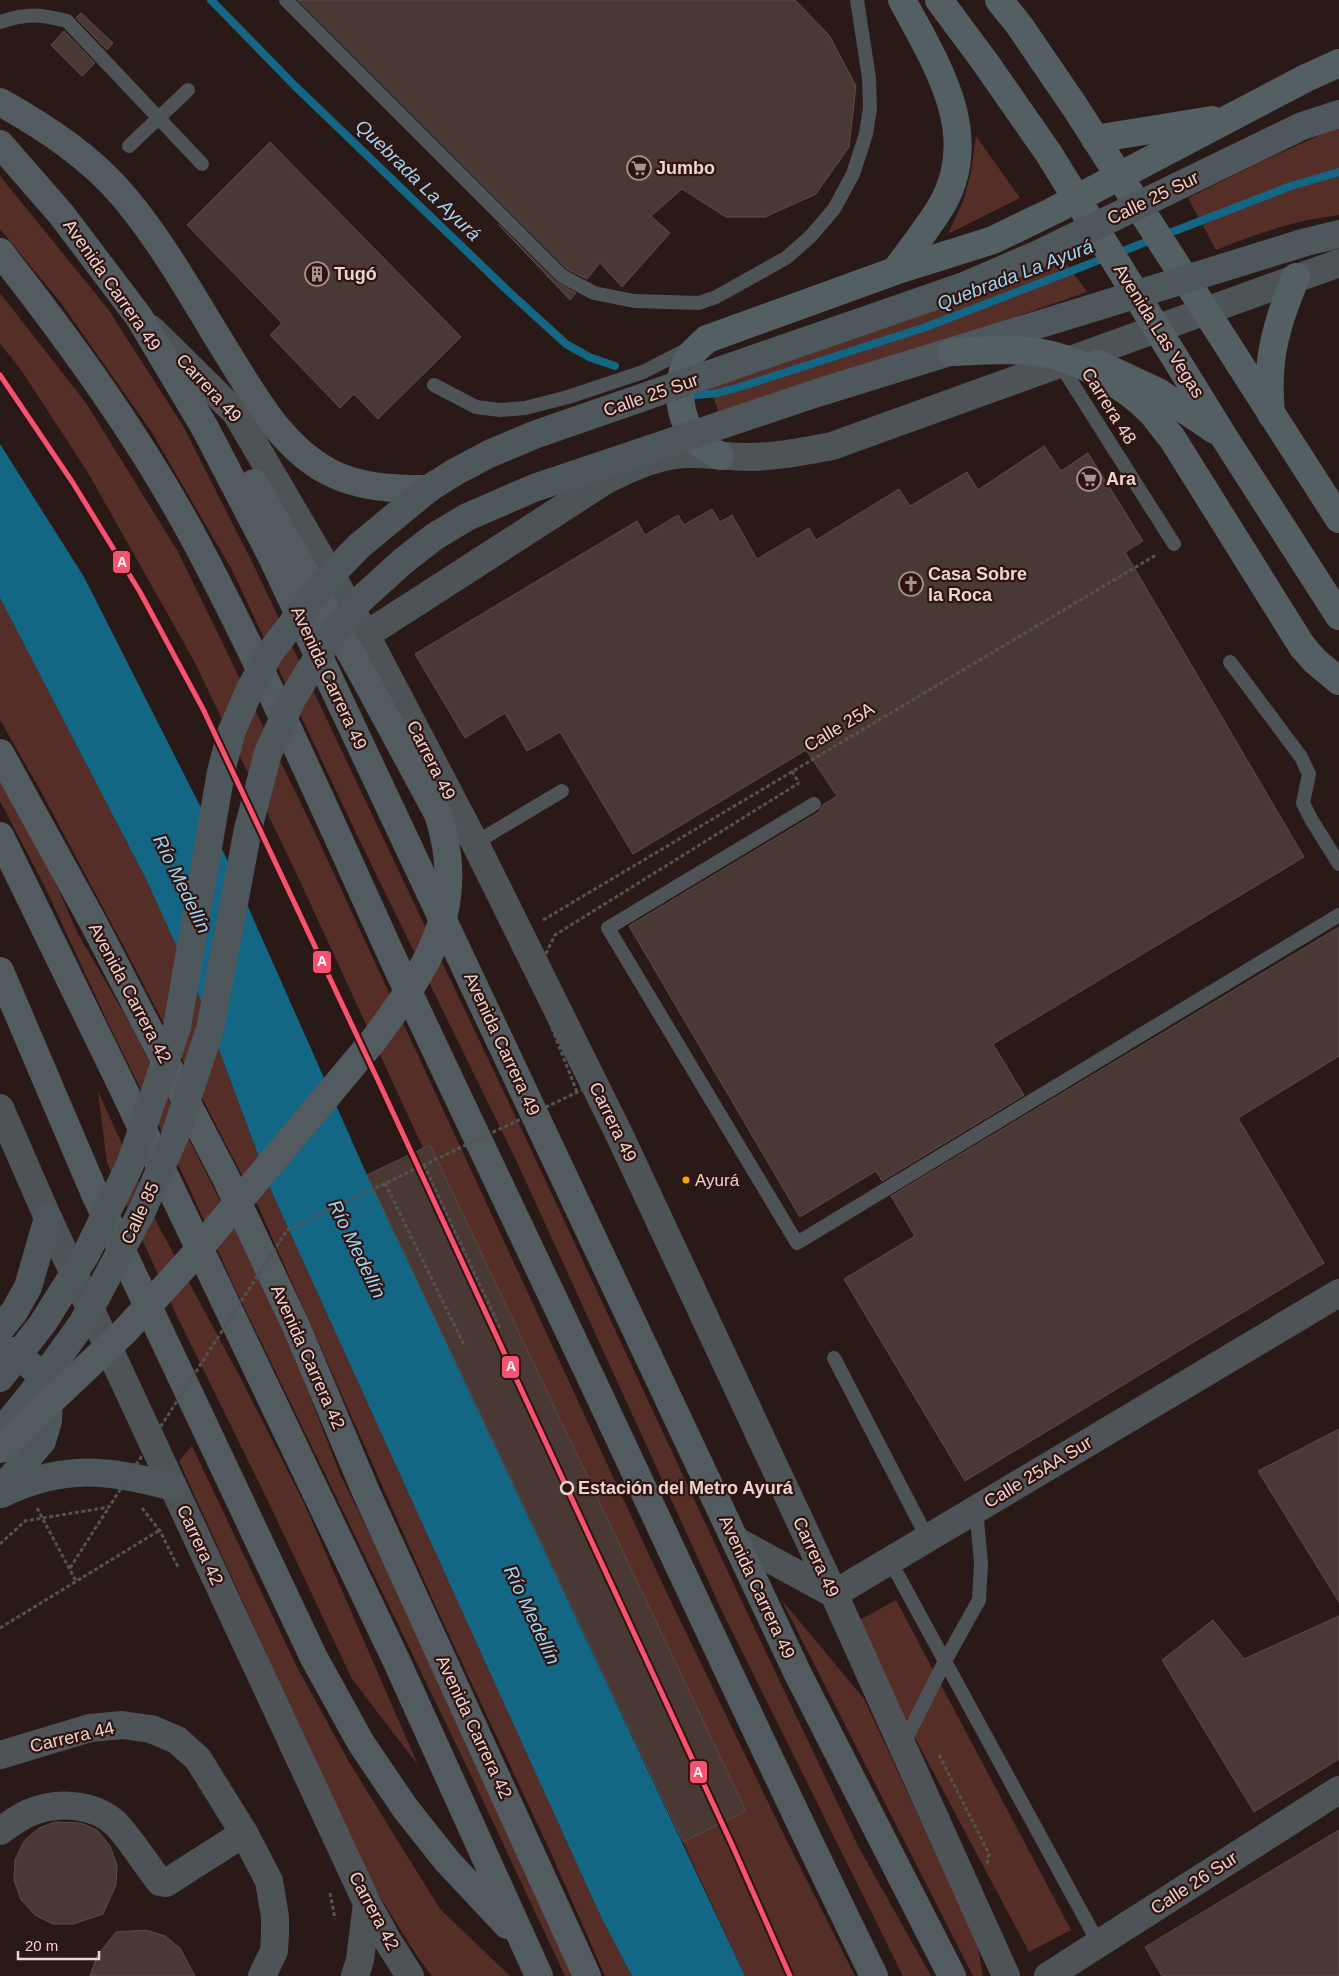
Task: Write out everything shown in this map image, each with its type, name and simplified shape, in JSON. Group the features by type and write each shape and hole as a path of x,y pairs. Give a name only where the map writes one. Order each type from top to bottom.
{"highway":[{"path":"0,102 43,126 93,164 125,197 157,240 268,418 301,454 329,472 361,484 389,489 428,489"},
{"name":"Avenida Carrera 49","path":"0,144 62,214 139,317 205,428 271,555 798,1674 952,1976"},
{"path":"0,252 95,378 148,459 195,540 274,698 360,889 803,1831 874,1976"},
{"path":"0,1449 125,1331 188,1262 373,1041 399,1006 425,965 438,938 447,903 449,878 447,849 438,814 362,673 218,419 139,317"},
{"name":"Avenida Carrera 42","path":"0,752 98,932 226,1178 296,1326 366,1492 587,1976"},
{"path":"0,836 393,1653 539,1976"},
{"path":"0,971 95,1194 314,1658 361,1743 405,1808 447,1862 522,1941"}],"main road":[{"path":"895,272 943,202 954,176 959,137 948,91 902,0"},
{"name":"Avenida Las Vegas","path":"939,0 1049,154 1224,437 1339,616"},
{"path":"999,0 1019,25 1095,139 1339,519"},
{"path":"720,456 697,441 685,420 680,400 682,374 690,356 707,339 895,272 993,240 1076,199 1306,78 1339,63"},
{"name":"Calle 25 Sur","path":"196,913 221,772 231,733 250,689 271,651 326,580 359,546 428,489 489,454 534,435 964,286 1036,255 1302,126 1339,114"},
{"path":"1095,139 1235,116"},
{"path":"951,352 1306,242 1339,234"},
{"path":"1271,414 1270,374 1276,334 1296,277"},
{"path":"951,352 1015,350 1051,355 1078,364 1127,392 1152,414 1172,438 1302,646 1315,661 1339,682"},
{"name":"Calle 85","path":"0,1433 33,1392 82,1324 142,1211 174,1138 210,1029 248,829 268,752 292,699 329,639 358,602 402,562 434,537 467,517 534,488 817,393 951,352"},
{"path":"1070,361 1133,379 1192,413 1224,437"},
{"name":"Calle 85","path":"0,1378 43,1323 86,1254 130,1165 177,1027 196,913"},
{"path":"0,1329 14,1312 28,1287 48,1218"},
{"path":"0,1350 12,1351 36,1370 50,1394 48,1421 42,1441 0,1493"},
{"path":"0,1493 24,1483 54,1475 79,1472 109,1472 174,1488"}],"street":[{"path":"366,635 606,480 634,467 661,458 686,454 748,457 779,455 832,446 1339,263"},
{"name":"Carrera 49","path":"139,317 236,413 366,635 475,844 619,1134 834,1594 1006,1976"},
{"name":"Carrera 42","path":"0,1108 48,1218 368,1903 386,1938 410,1976"},
{"name":"Calle 25AA Sur","path":"834,1594 1339,1292"},
{"path":"735,1540 834,1594"},
{"name":"Carrera 44","path":"0,1755 90,1728 122,1725 151,1729 177,1740 198,1759 244,1833 269,1881 275,1917 274,1951 262,1976"},
{"name":"Calle 26 Sur","path":"1048,1976 1339,1790"},
{"path":"0,1831 28,1813 45,1807 64,1805 82,1807 98,1812 115,1824 160,1882 166,1883 244,1833"},
{"path":"355,1976 360,1960 368,1903"}],"lane":[{"path":"286,0 562,276 594,293 634,301 699,304 716,297 786,258 811,236 834,209 853,174 866,134 870,108 870,78 857,0"},
{"path":"0,22 20,15 43,15 67,21 202,164"},
{"path":"129,146 188,90"},
{"path":"434,385 476,407 500,410 525,408 568,397 643,372 707,339"},
{"name":"Carrera 48","path":"1070,361 1174,544"},
{"path":"1230,662 1301,757 1309,774 1303,803 1339,864"},
{"path":"475,844 562,791"},
{"path":"814,804 608,928 797,1243 1339,915"},
{"path":"834,1358 928,1539"},
{"path":"903,1745 945,1661 979,1600 981,1563 976,1509"},
{"path":"889,1561 1099,1944"}],"path":[{"name":"Calle 25A","path":"519,934 1174,544"},
{"path":"577,1092 533,980 555,934 799,783 792,771"},
{"path":"70,1568 287,1230 603,1080"},
{"path":"424,1165 500,1328"},
{"path":"385,1183 465,1347"},
{"path":"114,1493 122,1495"},
{"path":"34,1503 76,1581"},
{"path":"136,1505 144,1510 160,1530 181,1575"},
{"path":"0,1544 25,1521 109,1507"},
{"path":"0,1628 186,1515"},
{"path":"330,1890 335,1923"}],"shaded area":[{"path":"1339,129 1339,215 1307,220 1276,228 1216,250 1188,198 1256,164 1331,130"},
{"path":"976,136 1020,198 948,234 964,199 971,172"},
{"path":"0,176 108,309 183,426 253,564 527,1141 858,1846 931,1976 903,1976 723,1613 516,1160 357,835 232,570 151,431 61,303 0,229"},
{"path":"1061,256 1087,292 721,420 708,381"},
{"path":"0,293 86,403 177,550 310,822 664,1587 781,1829 855,1976 745,1976 683,1842 746,1811 430,1145 423,1148 299,879 193,659 87,471 19,367 0,344"},
{"path":"0,598 146,879 199,996 273,1195 601,1917 632,1976 605,1976 551,1853 436,1607 259,1208 133,964 43,795 0,720"},
{"path":"0,775 45,859 77,932 130,1024 246,1251 292,1350 340,1474 388,1571 579,1976 565,1976 470,1773 233,1284 186,1181 109,1025 45,887 0,801"},
{"path":"98,1091 158,1225 241,1379 303,1501 418,1765 352,1679 266,1497 178,1318 107,1163"},
{"path":"192,1446 296,1665 349,1762 440,1909 510,1976 432,1976 417,1956 367,1876 179,1461"},
{"path":"781,1599 864,1699 977,1942 983,1976 973,1976"},
{"path":"896,1600 1071,1930 1029,1952 854,1623"}],"water":[{"name":"Río Medellín","path":"0,444 84,577 226,857 367,1175 745,1976 632,1976 601,1917 273,1195 199,996 146,879 0,598"}],"building":[{"name":"Jumbo","path":"298,0 795,0 829,35 856,86 849,147 816,194 765,217 726,217 682,189 651,216 670,233 622,287 600,263 587,279 567,269"},
{"path":"81,13 113,43 107,50 76,18"},
{"path":"64,31 95,63 82,76 51,45"},
{"name":"Tugó","path":"270,142 461,337 378,419 354,394 340,408 270,335 282,323 187,225"},
{"path":"498,224 556,282 576,293 570,300"},
{"path":"1044,446 1061,471 1088,453 1143,541 1125,552 1304,857 993,1044 1024,1095 882,1181 876,1171 800,1217 629,926 819,812 823,805 837,796 806,750 633,854 560,732 527,751 505,713 465,738 415,654 637,521 645,535 678,515 684,525 712,509 720,522 732,515 757,559 809,528 816,540 899,489 910,506 967,472 978,490"},
{"path":"1339,927 1339,1056 1238,1118 1324,1263 965,1481 844,1279 915,1236 891,1196"},
{"name":"Estación del Metro Ayurá","path":"430,1145 746,1811 683,1842 367,1175"},
{"path":"1339,1429 1339,1602 1258,1471"},
{"path":"1339,1616 1339,1759 1254,1812 1162,1660 1213,1620 1244,1659"},
{"path":"55,1822 81,1823 97,1830 110,1846 117,1865 116,1885 103,1914 73,1924 53,1924 35,1915 21,1900 14,1880 15,1860 24,1841 39,1828"},
{"path":"1339,1830 1339,1976 1162,1976 1145,1947"},
{"path":"146,1930 165,1936 180,1948 195,1976 90,1976 97,1956 116,1932"}],"waterway":[{"name":"Quebrada La Ayurá","path":"211,0 295,86 508,291 566,344 589,357 615,366"},
{"name":"Quebrada La Ayurá","path":"697,395 718,393 743,386 926,327 1291,186 1339,172"}],"transit line":[{"name":"A","path":"0,375 73,483 140,592 203,709 383,1091 733,1847 790,1976"}],"place":[{"name":"Jumbo","path":"639,168"},
{"name":"Tugó","path":"317,274"},
{"name":"Ara","path":"1089,479"},
{"name":"Casa Sobre la Roca","path":"911,584"},
{"name":"Ayurá","path":"686,1180"},
{"name":"Estación del Metro Ayurá","path":"567,1488"}]}
